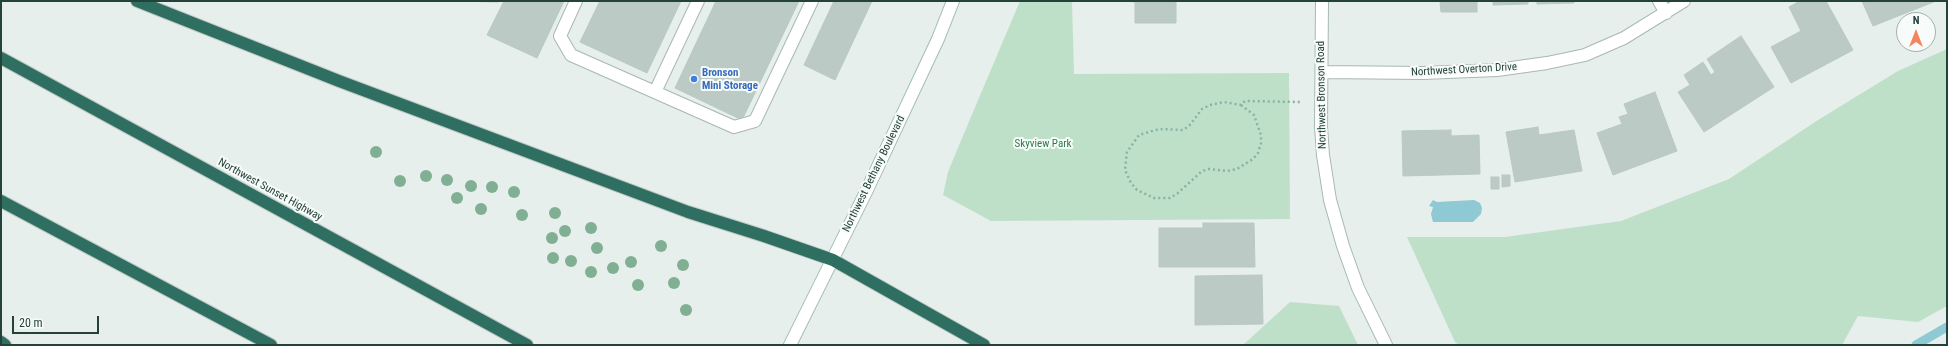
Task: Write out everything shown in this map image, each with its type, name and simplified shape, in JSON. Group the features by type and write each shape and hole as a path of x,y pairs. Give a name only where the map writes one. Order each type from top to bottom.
{"highway":[{"path":"137,1 338,81 688,212 764,236 832,260 984,345"},
{"name":"Northwest Sunset Highway","path":"1,58 527,345"},
{"path":"1,201 271,345"},
{"path":"1,342 5,345"}],"street":[{"path":"576,1 560,36 571,55 734,127 755,120 812,1"},
{"path":"655,92 698,1"},
{"name":"Northwest Bethany Boulevard","path":"790,345 905,110 953,1"},
{"name":"Northwest Bronson Road","path":"1322,1 1321,102 1323,155 1330,200 1343,246 1358,288 1386,345"},
{"path":"1659,1 1666,13"},
{"name":"Northwest Overton Drive","path":"1322,72 1438,73 1497,70 1547,64 1585,55 1618,41 1684,1"}],"path":[{"path":"1240,105 1254,115 1261,136 1261,143 1258,153 1253,159 1237,169 1227,171 1209,169 1202,171 1178,194 1170,198 1154,198 1137,190 1131,183 1125,170 1127,152 1139,135 1159,129 1183,130 1202,109 1210,105 1224,102 1240,105 1245,101 1321,102"}],"green space":[{"name":"Skyview Park","path":"1020,1 1072,1 1074,74 1289,73 1290,219 991,221 943,195 948,172"},
{"path":"1947,49 1947,306 1918,322 1858,316 1842,345 1459,345 1455,342 1407,237 1505,237 1621,221 1729,179 1818,120 1898,71"},
{"path":"1290,302 1339,306 1358,345 1243,345"}],"water":[{"path":"1433,200 1437,202 1474,200 1480,203 1482,208 1481,214 1473,222 1433,222 1431,214 1433,207 1429,206"}],"building":[{"path":"454,1 498,1 498,2"},
{"path":"504,1 564,1 537,58 487,35"},
{"path":"600,1 681,1 647,73 580,42"},
{"path":"716,1 799,1 742,120 675,88"},
{"path":"834,1 872,1 835,80 804,65"},
{"path":"1125,1 1176,1 1176,23 1135,23 1135,2"},
{"path":"1440,1 1477,1 1477,12 1441,12"},
{"path":"1493,1 1528,1 1528,4 1493,5"},
{"path":"1537,1 1574,1 1574,3 1537,4"},
{"path":"1800,1 1826,1 1853,50 1791,83 1771,47 1801,31 1789,7"},
{"path":"1862,1 1936,1 1908,12 1896,12 1896,17 1873,26"},
{"path":"1741,36 1774,87 1704,132 1678,92 1690,85 1684,75 1703,62 1711,75 1715,72 1707,59"},
{"path":"1655,92 1677,151 1613,175 1597,133 1622,124 1619,117 1628,114 1624,104"},
{"path":"1538,127 1539,135 1574,130 1582,171 1515,182 1506,132"},
{"path":"1451,130 1451,136 1479,135 1480,174 1403,176 1402,131"},
{"path":"1502,175 1510,175 1510,186 1502,187"},
{"path":"1491,177 1499,177 1499,189 1491,189"},
{"path":"1203,223 1254,223 1255,267 1159,267 1159,228 1203,228"},
{"path":"1262,275 1263,324 1195,325 1195,276"}],"waterway":[{"path":"1916,345 1947,327"}],"place":[{"name":"Bronson Mini Storage","path":"694,79"}]}
